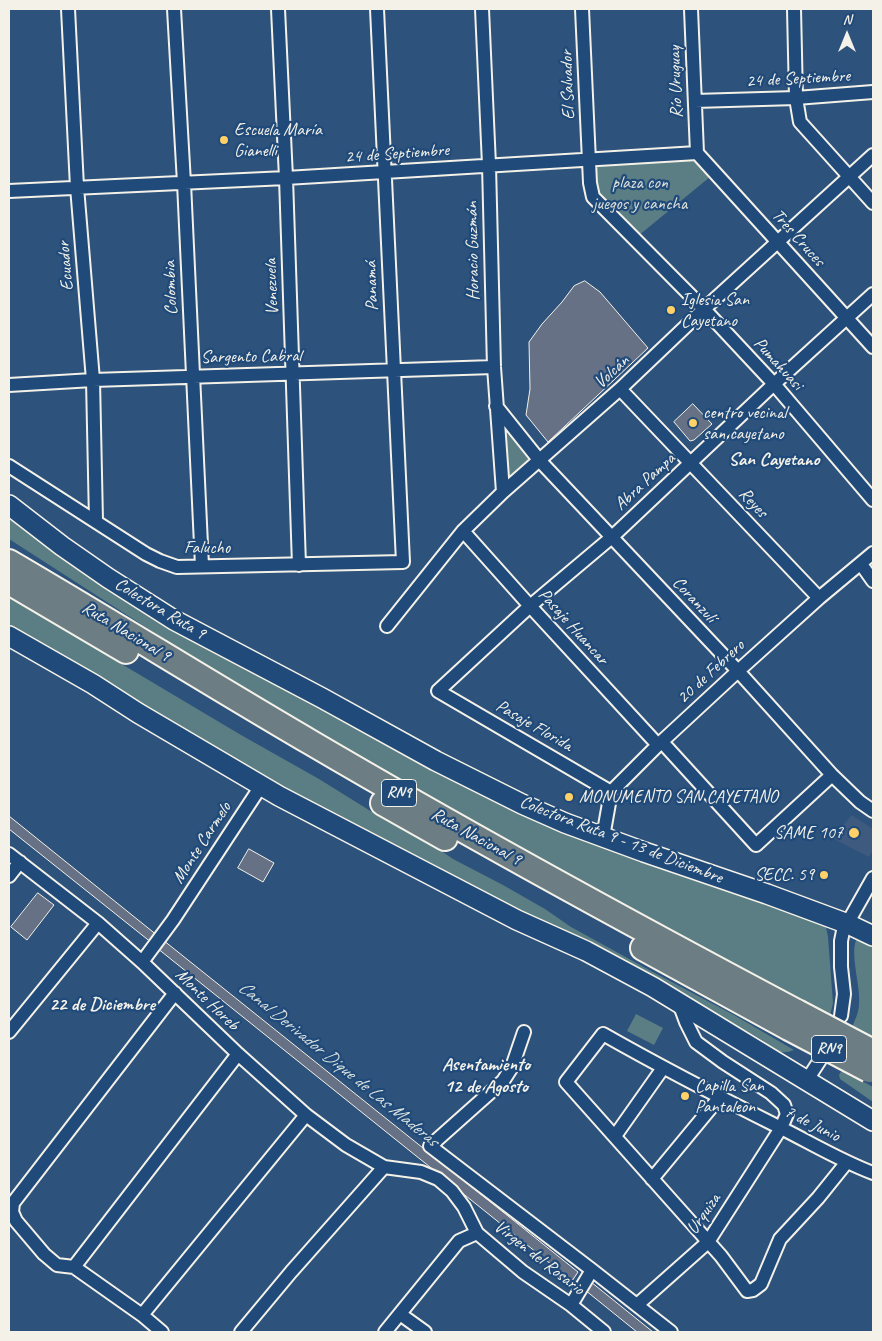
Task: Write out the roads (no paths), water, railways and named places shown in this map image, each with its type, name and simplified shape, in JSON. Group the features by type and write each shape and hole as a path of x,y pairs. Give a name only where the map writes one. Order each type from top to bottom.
{"highway":[{"path":"9,554 46,584"},
{"name":"Ruta Nacional 9","path":"9,562 310,742 613,913 872,1065"},
{"name":"Ruta Nacional 9","path":"9,582 413,820 793,1020"},
{"path":"9,591 51,608"}],"street":[{"name":"Ecuador","path":"68,9 77,188 93,380 96,521"},
{"name":"Colombia","path":"174,9 202,566"},
{"name":"Venezuela","path":"278,9 300,565"},
{"name":"Panamá","path":"377,9 403,562"},
{"name":"Horacio Guzmán","path":"482,9 489,165 494,367 503,492"},
{"name":"El Salvador","path":"582,9 589,160"},
{"name":"Río Uruguay","path":"691,9 697,153"},
{"path":"794,9 796,98 800,122 873,204"},
{"name":"24 de Septiembre","path":"694,100 796,98 873,92"},
{"name":"24 de Septiembre","path":"9,190 286,178 697,153"},
{"name":"Tres Cruces","path":"697,153 873,346"},
{"name":"Volcán","path":"386,626 463,531 503,492 620,389 704,309 873,156"},
{"name":"Pumahuasi","path":"589,160 590,183 593,196 704,309 774,384 873,500"},
{"name":"Abra Pampa","path":"438,691 530,606 612,537 774,384 873,294"},
{"name":"Sargento Cabral","path":"9,385 193,376 494,367"},
{"name":"Reyes","path":"620,389 819,598"},
{"name":"Coranzulí","path":"496,406 540,461 832,775 860,802 873,811"},
{"name":"Falucho","path":"9,466 146,554 177,567 403,562"},
{"name":"Colectora Ruta 9","path":"9,505 62,546 165,615 322,698"},
{"name":"Pasaje Huancar","path":"463,531 530,606 756,845 832,775"},
{"name":"20 de Febrero","path":"611,792 660,743 819,598 873,553"},
{"path":"860,564 873,581"},
{"path":"9,636 93,684 138,713 279,796 517,920 594,955 653,987 873,1121"},
{"name":"Pasaje Florida","path":"438,691 611,792"},
{"name":"Colectora Ruta 9 - 13 de Diciembre","path":"322,698 436,761 522,804 565,823 848,924"},
{"name":"Monte Carmelo","path":"142,962 173,920 261,786"},
{"path":"603,837 611,792"},
{"name":"Monte Horeb","path":"9,854 98,923 306,1115 346,1144 384,1167"},
{"path":"9,876 20,862"},
{"path":"841,1016 844,994 841,967 843,931 873,878"},
{"path":"9,1032 98,923"},
{"path":"848,924 873,936"},
{"path":"162,1332 142,1315 74,1267 56,1265 16,1221 12,1212 13,1203 175,993"},
{"path":"679,1003 696,1042 784,1105 787,1114 781,1128"},
{"path":"524,1032 512,1067 503,1081 430,1146 586,1279 637,1305 671,1332"},
{"name":"7 de Junio","path":"615,1136 566,1082 603,1034 719,1098 873,1173"},
{"path":"74,1267 238,1054"},
{"path":"807,1080 820,1060"},
{"path":"663,1068 615,1136 721,1256 747,1290 753,1290 761,1284 780,1239 818,1198 847,1162"},
{"path":"652,1179 719,1098"},
{"path":"142,1315 306,1115"},
{"name":"Urquiza","path":"637,1305 708,1242 781,1128"},
{"path":"241,1332 291,1272 384,1167"},
{"name":"Virgen del Rosario","path":"384,1167 421,1172 438,1179 452,1191 460,1202 477,1233 523,1272 571,1304 604,1332"},
{"path":"385,1332 459,1241 477,1233"},
{"path":"571,1304 586,1279"},
{"path":"400,1314 425,1332"}],"place":[{"name":"Escuela María Gianelli","path":"224,140"},
{"name":"Iglesia San Cayetano","path":"671,310"},
{"name":"centro vecinal san cayetano","path":"693,423"},
{"name":"MONUMENTO SAN CAYETANO","path":"569,797"},
{"name":"SAME 107","path":"854,833"},
{"name":"SECC. 59","path":"824,875"},
{"name":"Capilla San Pantaleon","path":"685,1096"}],"district":[{"name":"San Cayetano","path":"774,460"},
{"name":"22 de Diciembre","path":"102,1005"},
{"name":"Asentamiento 12 de Agosto","path":"486,1076"}],"park label":[{"name":"plaza con juegos y cancha","path":"640,193"}],"water label":[{"name":"Canal Derivador Dique de Las Maderas","path":"338,1064"}]}
